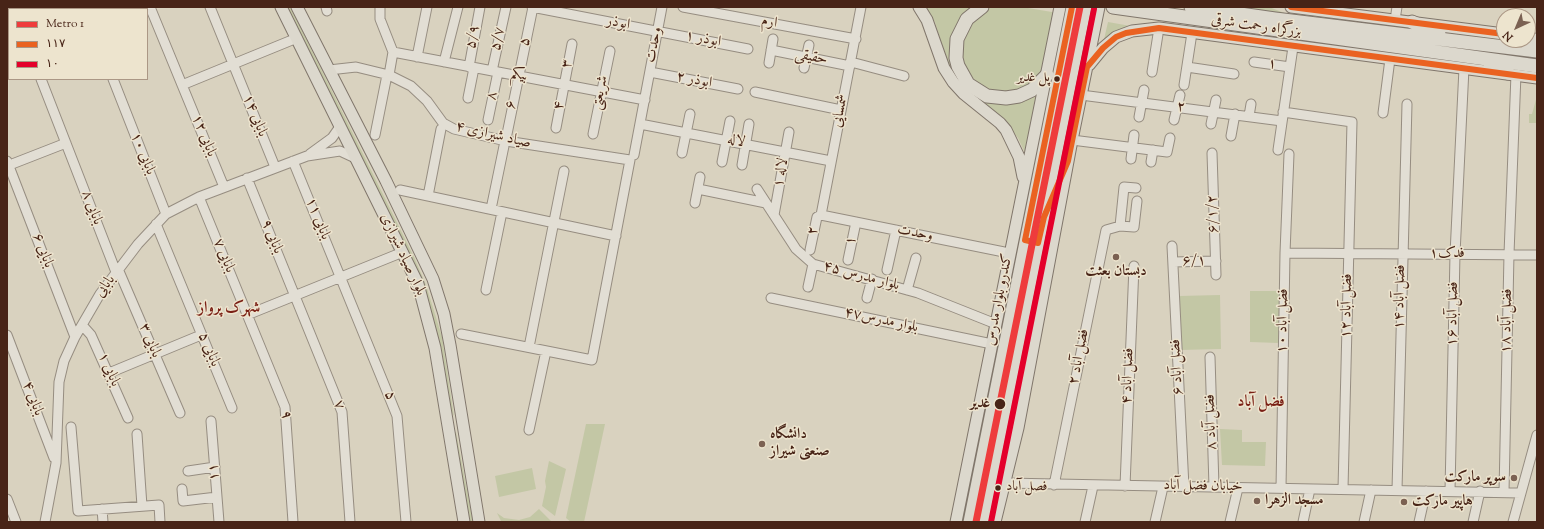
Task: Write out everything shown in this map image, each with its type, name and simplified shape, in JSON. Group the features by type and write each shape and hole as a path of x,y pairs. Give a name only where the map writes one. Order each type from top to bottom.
{"highway":[{"path":"982,7 967,19 956,39 957,62 960,72 968,84 987,96 1006,98 1019,96 1032,90 1047,75"},
{"name":"بزرگراه رحمت شرقی","path":"1113,7 1537,66"},
{"name":"بزرگراه رحمت شرقی","path":"1191,7 1275,19 1452,40 1496,40"},
{"path":"1412,22 1452,40"},
{"path":"1479,59 1512,74"}],"main road":[{"name":"بلوار صیاد شیرازی","path":"281,7 339,128 418,284 428,316 464,522"},
{"name":"بلوار صیاد شیرازی","path":"297,7 386,181 433,279 444,314 479,522"},
{"path":"919,7 927,20 944,68 964,94 1000,123 1006,130 1019,157 1024,184"},
{"name":"کندرو بلوار مدرس","path":"957,519 1009,253 1060,7"},
{"path":"957,519 969,520 1072,7"},
{"path":"983,522 1086,7"},
{"path":"995,522 1018,428 1068,160 1099,7"},
{"path":"1291,7 1349,11 1496,38"},
{"path":"1088,67 1103,48 1116,37 1132,31 1159,28 1293,47 1537,78"},
{"path":"1044,217 1068,160"},
{"path":"1025,240 1038,243"},
{"path":"986,374 998,376"},
{"path":"1009,392 1018,428"},
{"path":"447,420 462,418"}],"street":[{"name":"بابایی ۱۲","path":"150,7 224,186"},
{"name":"بابایی ۱۴","path":"210,7 275,167"},
{"path":"376,135 392,52 380,19 380,7"},
{"path":"417,57 427,7"},
{"path":"444,62 458,7"},
{"name":"۵/۹","path":"468,98 480,7"},
{"name":"۵/۷","path":"495,72 506,7"},
{"name":"ابوذر","path":"533,7 566,10 658,31"},
{"name":"۵","path":"518,76 533,7"},
{"name":"وحدت","path":"546,351 592,360 616,236 645,100 662,7"},
{"name":"ارم","path":"683,7 856,39"},
{"name":"شمسایی","path":"821,215 861,7"},
{"path":"1395,20 1396,7"},
{"path":"1152,72 1159,28"},
{"name":"ابوذر ۱","path":"658,31 748,49"},
{"path":"1184,84 1192,32"},
{"path":"182,85 297,38"},
{"path":"769,63 774,39"},
{"name":"۳","path":"564,85 572,44"},
{"path":"804,68 809,45"},
{"path":"1278,150 1293,47"},
{"name":"حقیقی","path":"771,50 850,64 904,76"},
{"name":"شریعتی","path":"593,134 610,51"},
{"name":"بیکم","path":"392,52 645,100"},
{"path":"1383,113 1390,59"},
{"name":"۱","path":"1254,62 1290,67"},
{"name":"صیاد شیرازی ۴","path":"329,70 356,67 388,75 411,86 426,101 443,123 454,129 506,141 632,158"},
{"path":"1187,67 1234,74"},
{"name":"فضل آباد ۱۶","path":"1450,491 1455,254 1464,68"},
{"name":"۸","path":"488,120 495,72"},
{"name":"ابوذر ۲","path":"650,72 738,89"},
{"path":"1220,82 1221,72"},
{"name":"فضل آباد ۱۸","path":"1504,492 1514,149 1512,74"},
{"name":"۶","path":"507,134 518,76"},
{"name":"بابایی ۸","path":"41,80 117,271"},
{"name":"بابایی ۱۰","path":"113,80 166,214"},
{"name":"۴","path":"556,128 564,85"},
{"path":"1139,116 1144,90"},
{"path":"755,92 841,110"},
{"name":"۲","path":"1081,95 1249,116 1323,118 1352,122"},
{"path":"1174,120 1180,95"},
{"path":"1211,124 1216,100"},
{"path":"1249,116 1251,104"},
{"name":"فضل آباد ۱۴","path":"1397,490 1406,104"},
{"path":"682,153 690,114"},
{"path":"1231,136 1235,114"},
{"path":"722,162 730,121"},
{"name":"فضل آباد ۱۲","path":"1343,489 1352,122"},
{"name":"لاله","path":"640,124 831,161"},
{"path":"742,165 749,124"},
{"name":"بابایی","path":"307,156 332,138 339,128"},
{"path":"428,196 441,129"},
{"name":"لاله ۱","path":"774,215 789,132"},
{"path":"1131,159 1134,135"},
{"path":"1072,140 1167,152 1170,138"},
{"path":"8,164 66,143"},
{"path":"491,210 504,146"},
{"path":"1151,162 1153,150"},
{"name":"بابایی","path":"45,522 56,464 59,382 64,361 75,337 100,294 138,244 166,214 198,196 307,156 340,151 355,158"},
{"name":"۶/۱/۲","path":"1212,153 1216,275"},
{"name":"فضل آباد ۱۰","path":"1281,488 1285,254 1289,154"},
{"name":"بابایی ۱۱","path":"293,161 341,277"},
{"name":"بابایی ۶","path":"8,164 75,337"},
{"path":"529,347 564,171"},
{"path":"695,203 700,177"},
{"name":"بابایی ۹","path":"247,178 294,296"},
{"path":"1136,188 1124,187 1120,226 1134,227 1137,201"},
{"path":"698,189 766,203"},
{"path":"400,190 616,236"},
{"name":"۴۵ بلوار مدرس","path":"757,190 796,249 813,264 908,290 996,324"},
{"name":"بابایی ۷","path":"198,196 247,315"},
{"path":"486,290 502,212"},
{"name":"وحدت","path":"821,215 1009,253"},
{"name":"۲","path":"810,250 817,217 821,215"},
{"name":"۱","path":"848,260 856,222"},
{"name":"بابایی ۵","path":"156,224 232,408"},
{"name":"فضل آباد ۲","path":"1054,485 1106,230 1120,226"},
{"path":"887,270 896,230"},
{"name":"فضل آباد ۶","path":"1172,246 1184,487"},
{"path":"247,315 403,252"},
{"name":"فدک۱","path":"1285,254 1537,255"},
{"path":"908,290 916,258"},
{"name":"۶/۱","path":"1173,262 1216,261"},
{"path":"808,287 813,264"},
{"name":"فضل آباد ۴","path":"1125,486 1134,266"},
{"name":"بابایی ۳","path":"117,271 180,413"},
{"name":"۵","path":"341,277 397,416 406,522"},
{"path":"867,298 872,279"},
{"name":"۷","path":"294,296 342,412 350,522"},
{"name":"بلوار مدرس۴۷","path":"771,298 992,344"},
{"name":"۹","path":"247,315 285,407 293,522"},
{"name":"بابایی ۱","path":"82,325 91,335 128,418"},
{"path":"461,334 546,351 528,430"},
{"name":"بابایی ۴","path":"7,335 56,464"},
{"path":"109,373 201,335"},
{"name":"فضل آباد ۸","path":"1210,357 1214,487"},
{"name":"۱۱","path":"211,421 219,522"},
{"path":"71,427 78,511 159,505 160,522"},
{"path":"137,434 142,506"},
{"path":"1513,522 1521,493 1535,454 1537,435"},
{"path":"188,470 215,467"},
{"name":"خیابان فضل آباد","path":"1005,483 1093,486 1426,490 1521,493"},
{"path":"1085,522 1093,486"},
{"path":"1155,522 1163,487"},
{"path":"1230,522 1238,488"},
{"path":"182,489 183,501 218,498"},
{"path":"1303,522 1310,489"},
{"path":"1364,522 1371,490"},
{"path":"1420,522 1426,490"},
{"path":"1473,522 1480,491"},
{"path":"7,499 16,522"},
{"path":"102,509 103,522"}],"green space":[{"path":"286,7 290,7 414,257 426,285 442,337 454,416 449,408 431,314"},
{"path":"925,7 976,7 952,52 984,98 1042,87 1027,157 1018,138 1009,127 956,80 947,63 935,22"},
{"path":"994,7 1022,7 1058,13 1042,74 1024,89 998,94 975,84 960,60 964,30 987,9"},
{"path":"1238,7 1269,7 1287,14 1286,14"},
{"path":"1108,22 1136,27 1103,44"},
{"path":"1537,96 1537,123 1529,123 1529,114 1532,114"},
{"path":"1250,291 1279,291 1279,343 1250,342"},
{"path":"1220,295 1221,349 1180,350 1179,296"},
{"path":"586,424 605,424 584,522 571,522 566,518"},
{"path":"1220,429 1242,430 1242,442 1266,442 1265,466 1222,465"},
{"path":"456,432 473,522 468,522 453,433"},
{"path":"549,461 566,469 555,516 542,506"},
{"path":"532,468 536,489 499,497 495,476"},
{"path":"539,509 552,522 507,522 501,521 497,513 504,518 519,520 530,517"}],"metro line":[{"name":"1","path":"976,522 1080,7"}],"transit line":[{"name":"۱۱۷","path":"1072,7 1025,240 1038,243 1044,217 1068,161 1087,67 1103,48 1116,37 1126,33 1159,28 1537,78"},
{"name":"۱۱۷","path":"1291,7 1496,33"},
{"name":"۱۰","path":"991,522 1094,9"}],"place":[{"name":"پل غدیر","path":"1057,79"},
{"name":"دبستان بعثت","path":"1116,257"},
{"name":"غدیر","path":"1000,404"},
{"name":"دانشگاه صنعتی شیراز","path":"762,444"},
{"name":"سوپر مارکت","path":"1514,478"},
{"name":"فصل آباد","path":"998,488"},
{"name":"مسجد الزهرا","path":"1257,501"},
{"name":"هاپیر مارکت","path":"1404,502"}],"district":[{"name":"شهرک پرواز","path":"229,309"},
{"name":"فضل آباد","path":"1261,403"}]}
